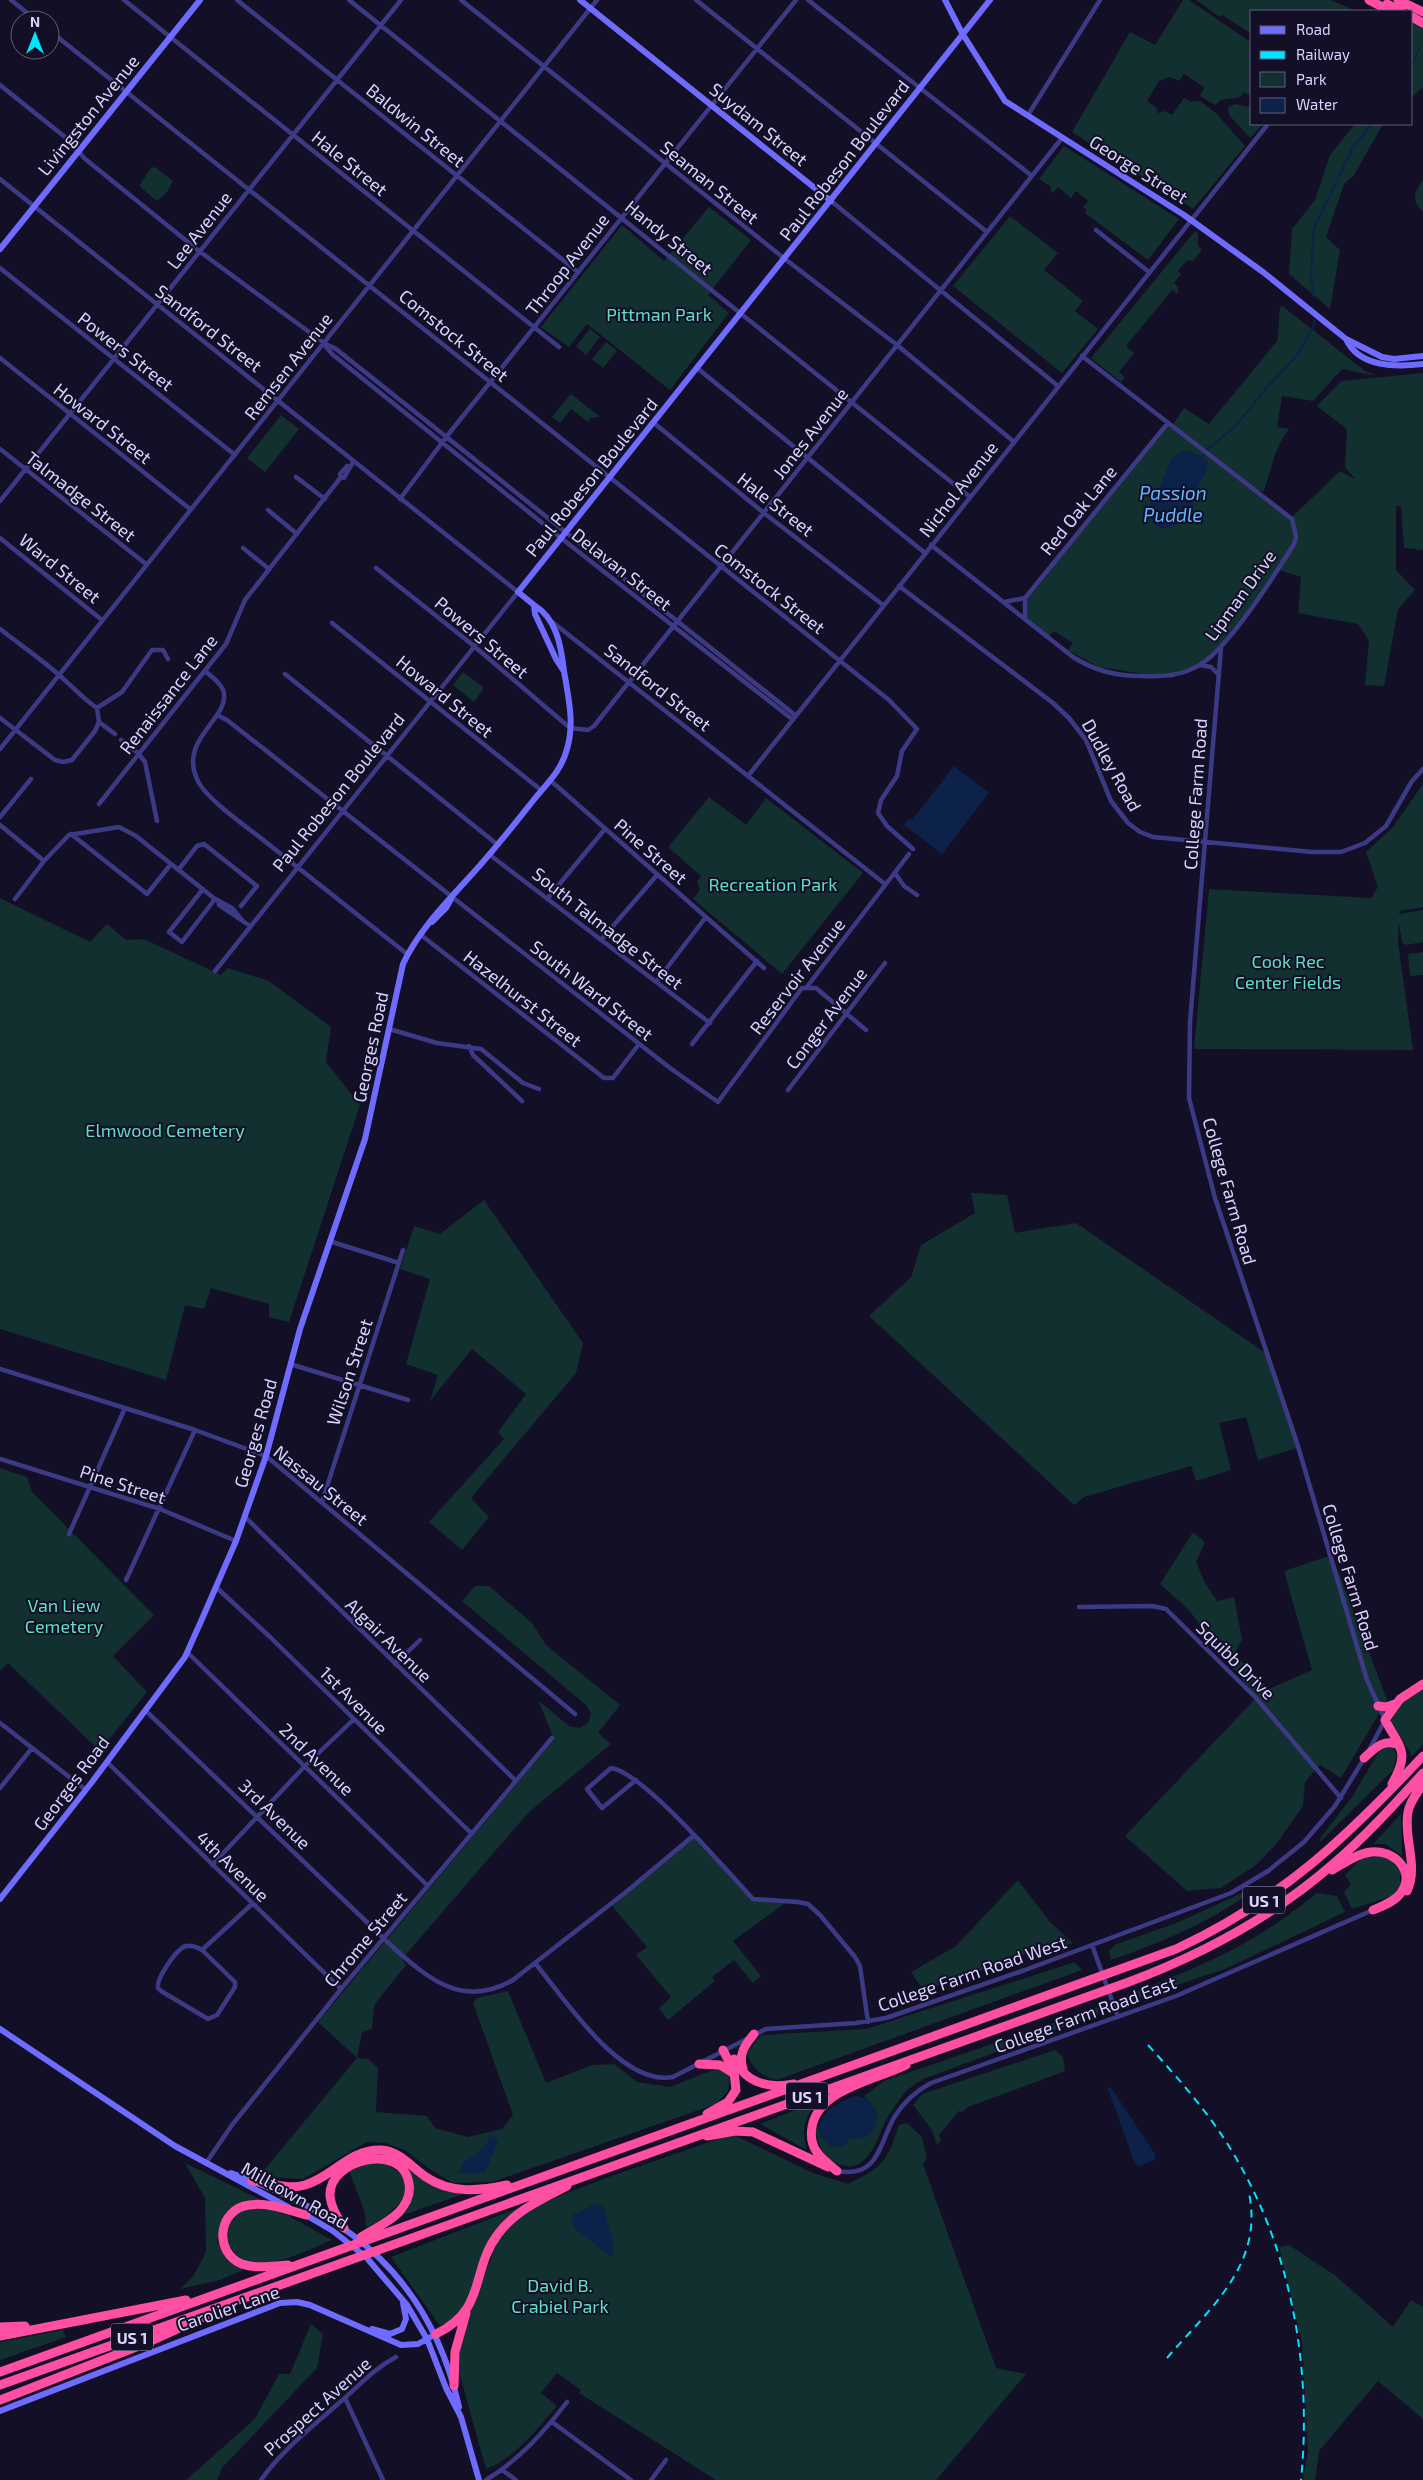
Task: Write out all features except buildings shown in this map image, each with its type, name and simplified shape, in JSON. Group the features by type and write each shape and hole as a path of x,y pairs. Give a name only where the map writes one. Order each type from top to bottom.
{"highway":[{"path":"1369,0 1388,10"},
{"path":"1380,0 1399,10"},
{"path":"1398,0 1423,12"},
{"path":"1384,1797 1403,1763 1403,1755 1399,1745 1385,1720 1395,1704 1404,1695 1423,1684"},
{"path":"1378,1706 1386,1707 1395,1704"},
{"path":"1364,1758 1383,1743 1391,1742 1399,1745"},
{"name":"US 1","path":"0,2372 227,2291 340,2248 542,2178 1122,1970 1196,1940 1270,1896 1322,1857 1423,1756"},
{"name":"US 1","path":"0,2385 675,2142 1126,1983 1184,1960 1267,1914 1314,1880 1364,1836 1423,1773"},
{"path":"1373,1910 1399,1900 1409,1886 1412,1870 1407,1818 1412,1802 1423,1784"},
{"path":"1314,1880 1364,1854 1376,1852 1392,1855 1404,1868 1404,1886 1396,1898 1373,1910"},
{"path":"748,2078 742,2068 741,2057 744,2046 754,2034"},
{"path":"725,2048 739,2069 748,2078 772,2085 791,2085 814,2080"},
{"path":"685,2126 731,2099 736,2090 735,2076 725,2048"},
{"path":"837,2171 820,2158 811,2140 813,2121 823,2104 850,2088 894,2071 939,2048"},
{"path":"699,2064 720,2064 735,2076"},
{"path":"675,2142 730,2131 748,2131 837,2171"},
{"path":"252,2181 285,2186 304,2185 318,2179 362,2152 378,2150 399,2156 436,2183 458,2189 480,2190 542,2178"},
{"path":"340,2248 388,2221 403,2207 408,2198 410,2185 402,2168 387,2159 374,2159 354,2165 340,2175 332,2187 330,2195 333,2208 344,2232"},
{"path":"454,2386 455,2352 467,2310 490,2247 505,2225 536,2202 600,2169"},
{"path":"298,2264 257,2266 243,2264 227,2252 222,2240 222,2231 229,2216 246,2205 268,2205 306,2215"},
{"path":"0,2400 149,2342 264,2290"},
{"path":"0,2336 157,2307 227,2291"},
{"path":"436,2334 456,2322 467,2310"},
{"path":"0,2327 57,2325"}],"street":[{"path":"11,0 24,10"},
{"name":"Hale Street","path":"124,0 558,346"},
{"name":"Livingston Avenue","path":"0,249 200,0"},
{"name":"Baldwin Street","path":"237,0 578,272"},
{"name":"Handy Street","path":"349,0 970,497"},
{"name":"Lee Avenue","path":"0,501 401,0"},
{"name":"Seaman Street","path":"461,0 785,259 897,345 1013,441"},
{"name":"Suydam Street","path":"580,0 942,289 1058,386"},
{"name":"Remsen Avenue","path":"0,749 597,0"},
{"path":"696,0 875,145 987,232"},
{"name":"Throop Avenue","path":"400,499 446,436 796,0"},
{"path":"808,0 1032,176"},
{"name":"George Street","path":"945,0 962,33 1005,100 1191,220 1263,272 1346,339 1382,357 1394,359 1423,356"},
{"name":"Paul Robeson Boulevard","path":"215,971 990,0"},
{"path":"1028,115 1100,0"},
{"name":"Comstock Street","path":"60,39 889,700 917,729 902,750 897,776 877,808 880,818 886,826 913,849"},
{"name":"Delavan Street","path":"0,86 70,141 84,158 199,251 324,343 336,349 678,621 793,717"},
{"name":"Nichol Avenue","path":"748,776 1013,441 1267,125"},
{"name":"Jones Avenue","path":"570,728 588,730 594,726 1062,138"},
{"name":"Sandford Street","path":"0,179 518,592"},
{"path":"1096,230 1149,272"},
{"name":"Powers Street","path":"0,268 235,455"},
{"name":"George Street","path":"1346,339 1349,345 1367,359 1389,365 1423,364"},
{"name":"Delavan Street","path":"324,343 332,354 561,538 673,627 793,717"},
{"name":"Lipman Drive","path":"931,545 1074,657 1100,671 1134,676 1167,676 1200,665 1221,648 1290,550 1296,537 1292,520 1082,356"},
{"name":"Howard Street","path":"0,358 190,509"},
{"path":"697,368 925,553"},
{"name":"Hale Street","path":"654,423 764,513 883,605"},
{"name":"Red Oak Lane","path":"1025,598 1167,424"},
{"name":"Talmadge Street","path":"0,449 146,564"},
{"name":"Renaissance Lane","path":"99,804 226,644 245,600 325,499 341,477 340,474 353,462"},
{"path":"296,477 325,499"},
{"path":"499,488 504,482"},
{"path":"268,510 297,534"},
{"name":"Ward Street","path":"0,538 102,620"},
{"path":"243,548 269,568"},
{"name":"Powers Street","path":"376,568 474,646 570,728"},
{"name":"Dudley Road","path":"899,586 1045,697 1069,718 1086,740 1111,801 1128,823 1140,832 1153,837 1328,853 1353,848 1370,839 1386,826 1412,781 1423,769"},
{"name":"Georges Road","path":"518,592 534,606 535,614 556,659 564,671"},
{"path":"1004,602 1025,598 1025,618"},
{"path":"534,606 545,612 550,620"},
{"name":"Sandford Street","path":"550,620 630,681 885,884"},
{"name":"Georges Road","path":"0,1899 86,1790 188,1652 236,1541 266,1456 290,1364 329,1241 365,1139 402,969 408,954 442,905 451,898 498,845 541,790 551,781 561,765 568,748 570,696 564,671 563,656 550,620"},
{"name":"Howard Street","path":"332,623 541,790"},
{"path":"0,628 59,675 86,702 97,708"},
{"name":"College Farm Road","path":"1221,648 1190,1022 1189,1098 1215,1198 1296,1443 1367,1680 1385,1720"},
{"path":"97,708 122,692 152,650 163,650 168,660"},
{"path":"1200,665 1211,667 1218,675"},
{"path":"205,671 220,684 223,690 222,708 201,735 196,745 194,770 197,780 228,812 408,954"},
{"path":"285,674 498,845"},
{"path":"0,718 56,760 66,762 72,760 89,738 98,722 97,708"},
{"name":"South Ward Street","path":"217,715 227,720 639,1044 718,1102"},
{"path":"98,722 115,734"},
{"path":"121,740 138,753 147,767 157,822"},
{"path":"0,818 31,779"},
{"name":"Pine Street","path":"551,781 764,968"},
{"path":"0,825 44,862"},
{"path":"15,899 44,862 71,834 113,827 127,830 217,900 232,908 250,926"},
{"path":"547,899 606,830"},
{"path":"71,834 147,894 171,864"},
{"path":"178,869 197,846 204,844 256,886 242,906"},
{"name":"South Talmadge Street","path":"490,854 710,1023"},
{"name":"Reservoir Avenue","path":"718,1102 802,988 806,988 909,854"},
{"path":"895,873 904,886 916,896"},
{"path":"601,940 657,874"},
{"path":"203,889 169,932 182,942 217,900"},
{"path":"656,982 706,917"},
{"name":"Hazelhurst Street","path":"421,935 592,1070 609,1080 639,1044"},
{"path":"692,1044 757,961"},
{"name":"Conger Avenue","path":"788,1090 885,963"},
{"path":"806,988 816,988 866,1030"},
{"path":"389,1029 437,1043 481,1049 522,1083 539,1089"},
{"path":"469,1046 473,1055 522,1101"},
{"path":"329,1241 399,1263"},
{"name":"Wilson Street","path":"322,1502 403,1250"},
{"path":"290,1364 408,1400"},
{"name":"Nassau Street","path":"0,1369 195,1430 266,1456 575,1714"},
{"path":"69,1534 88,1487 125,1408"},
{"path":"126,1580 195,1430"},
{"name":"Pine Street","path":"0,1459 160,1509 236,1541"},
{"name":"Algair Avenue","path":"244,1517 516,1781"},
{"name":"1st Avenue","path":"216,1587 270,1637 472,1834"},
{"name":"Squibb Drive","path":"1079,1607 1152,1606 1166,1609 1257,1699 1341,1798"},
{"path":"395,1664 420,1640"},
{"name":"2nd Avenue","path":"188,1652 428,1886"},
{"name":"3rd Avenue","path":"145,1710 258,1816 384,1939 431,1980 458,1990 477,1991 498,1987 513,1980 626,1892 693,1836"},
{"path":"212,1865 305,1766 354,1720"},
{"name":"College Farm Road West","path":"535,1963 607,2050 627,2065 646,2075 660,2079 676,2076 725,2048 754,2034 774,2028 868,2022 936,2001 1092,1945 1214,1900 1250,1883 1278,1864 1304,1842 1341,1798 1385,1720"},
{"path":"0,1723 86,1790"},
{"name":"Chrome Street","path":"206,2163 232,2125 341,1989 552,1738"},
{"path":"0,1788 32,1748"},
{"name":"4th Avenue","path":"107,1762 341,1989"},
{"path":"636,1780 602,1808 587,1790 611,1768 624,1771 636,1780 648,1789 753,1899 808,1904 820,1915 855,1957 860,1966 868,2022"},
{"path":"202,1950 252,1904"},
{"name":"College Farm Road East","path":"837,2171 856,2170 873,2161 882,2149 896,2115 910,2098 925,2086 1208,1983 1373,1910"},
{"path":"1092,1945 1118,2017"},
{"path":"186,1946 194,1946 202,1950 235,1982 235,1987 217,2015 208,2019 161,1990 157,1984 179,1950 186,1946"},
{"name":"Milltown Road","path":"0,2029 175,2146 249,2188 344,2232 401,2297 427,2339 446,2388 461,2417"},
{"name":"Milltown Road","path":"218,2169 252,2181 344,2232 382,2261 412,2294 436,2334 454,2386 461,2417"},
{"path":"364,2327 390,2334 402,2330 406,2319 401,2297"},
{"name":"Carolier Lane","path":"0,2411 274,2304 304,2303 364,2327 384,2339 401,2345 415,2345 436,2334"},
{"name":"Prospect Avenue","path":"261,2480 276,2459 345,2398 360,2382 396,2357"},
{"path":"345,2398 383,2480"},
{"path":"486,2480 502,2470 530,2446 568,2402"},
{"path":"461,2417 479,2480"},
{"path":"552,2422 631,2480"},
{"path":"651,2480 666,2460"},
{"path":"502,2470 516,2480"}],"green space":[{"path":"1183,0 1189,0 1250,42 1250,95 1243,92 1241,97 1221,100 1215,105 1200,96 1204,87 1184,74 1179,81 1170,77 1159,81 1147,101 1156,107 1158,113 1165,111 1172,115 1184,98 1191,102 1200,101 1216,113 1245,146 1193,209 1072,132 1130,32 1155,45"},
{"path":"1196,0 1331,0 1354,10 1250,10 1250,33 1222,15 1220,17"},
{"path":"1413,22 1423,27 1423,87 1413,96"},
{"path":"1235,104 1250,107 1250,125 1262,125 1250,138 1229,115 1228,107"},
{"path":"1354,125 1382,125 1354,175 1344,184 1326,237 1340,250 1330,309 1289,274 1292,229 1315,200 1330,155"},
{"path":"1064,146 1179,219 1148,260 1085,213 1087,210 1083,207 1088,201 1076,191 1071,198 1058,187 1053,193 1050,190 1051,187 1039,179"},
{"path":"155,167 173,181 167,192 157,201 139,186 151,168"},
{"path":"1423,180 1423,211 1419,208 1415,196"},
{"name":"Pittman Park","path":"709,207 751,240 708,295 729,313 670,390 587,324 569,347 541,327 622,225 664,261"},
{"path":"1010,216 1058,253 1044,270 1083,301 1075,311 1098,329 1062,373 953,286"},
{"path":"1195,231 1198,233 1198,246 1202,250 1193,261 1187,260 1178,271 1181,274 1174,283 1178,287 1178,294 1172,290 1126,346 1134,353 1119,372 1125,377 1121,382 1091,358"},
{"path":"1281,305 1365,371 1374,374 1342,369 1313,401 1282,396 1277,427 1289,429 1279,445 1263,492 1251,486 1291,518 1340,471 1355,479 1345,467 1347,429 1317,406 1341,381 1423,373 1423,550 1404,548 1401,507 1396,505 1396,570 1415,590 1398,609 1384,686 1365,685 1369,640 1358,624 1298,613 1301,577 1279,570 1211,659 1172,678 1098,667 1068,650 1073,643 1054,631 1049,636 1025,618 1025,598 1168,424 1174,423 1184,408 1209,424 1277,341"},
{"path":"590,329 600,337 586,355 576,346"},
{"path":"606,342 617,351 603,368 592,359"},
{"path":"571,394 599,417 590,418 588,422 571,409 560,423 552,417"},
{"path":"281,415 299,429 265,472 247,458"},
{"path":"463,672 484,688 474,702 453,685"},
{"name":"Cook Rec Center Fields","path":"1423,784 1423,907 1400,911 1399,914 1423,910 1423,942 1406,945 1402,942 1399,922 1398,942 1413,1050 1194,1049 1209,889 1371,898 1378,887 1366,852 1393,827"},
{"name":"Recreation Park","path":"709,797 746,825 766,798 863,873 782,974 693,899 700,890 697,882 701,876 668,847"},
{"name":"Elmwood Cemetery","path":"0,898 90,942 107,924 126,940 144,939 221,975 228,968 269,981 331,1027 326,1062 360,1105 289,1322 269,1317 269,1304 211,1288 204,1309 185,1305 166,1380 0,1329"},
{"path":"1423,952 1423,975 1410,976 1408,954"},
{"path":"971,1193 1007,1195 1015,1233 1076,1223 1267,1354 1300,1447 1258,1460 1246,1417 1219,1423 1231,1470 1196,1481 1191,1466 1084,1497 1074,1505 869,1316 911,1277 921,1245 975,1213"},
{"path":"484,1200 583,1343 576,1373 471,1498 489,1517 462,1550 429,1522 504,1439 498,1432 526,1394 472,1349 430,1401 438,1375 406,1364 430,1279 400,1269 414,1226 440,1234"},
{"name":"Van Liew Cemetery","path":"0,1468 27,1477 32,1492 154,1615 113,1656 147,1692 100,1751 8,1663 0,1671"},
{"path":"1193,1532 1205,1542 1196,1562 1205,1583 1217,1601 1234,1597 1242,1639 1235,1654 1269,1689 1312,1670 1284,1571 1332,1555 1387,1700 1341,1778 1320,1765 1305,1782 1303,1806 1277,1843 1256,1865 1221,1888 1187,1891 1125,1836 1256,1698 1188,1609 1160,1584"},
{"path":"475,1586 489,1586 532,1623 546,1645 620,1705 598,1733 611,1744 528,1813 402,1959 406,1965 374,2007 372,2029 362,2032 357,2058 318,2022 554,1739 538,1700 569,1726 579,1728 588,1723 591,1714 586,1705 462,1601"},
{"path":"1423,1689 1423,1744 1412,1756 1391,1721 1398,1706"},
{"path":"1386,1746 1393,1748 1397,1756 1393,1770 1319,1843 1321,1837 1352,1797 1378,1753"},
{"path":"1401,1814 1402,1856 1386,1844 1373,1844"},
{"path":"693,1836 753,1899 788,1901 733,1941 761,1976 753,1983 734,1960 712,1977 715,1981 668,2020 659,2008 671,1997 636,1955 647,1947 612,1906"},
{"path":"1376,1855 1390,1859 1400,1872 1400,1886 1392,1896 1352,1909 1344,1892 1351,1884 1345,1875 1361,1859"},
{"path":"1018,1880 1050,1922 1073,1943 1035,1956 1026,1954 924,1991 911,1972 956,1946"},
{"path":"1260,1885 1225,1909 1188,1929 1150,1946 1111,1960 1109,1951 1116,1944 1174,1924"},
{"path":"1317,1893 1337,1896 1345,1912 1225,1969 1135,1999 1125,1996 1201,1965 1239,1946 1280,1921"},
{"path":"1075,1962 1082,1970 777,2080 758,2071 747,2054 761,2035 866,2029"},
{"path":"508,1991 546,2083 592,2065 614,2064 637,2082 670,2087 718,2068 730,2076 728,2091 716,2104 492,2182 453,2183 431,2170 405,2150 385,2143 367,2142 303,2179 271,2177 265,2169 357,2058 368,2059 378,2068 376,2112 427,2116 435,2128 468,2137 502,2129 513,2115 473,2003 477,1998"},
{"path":"1100,2007 1097,2015 923,2079 902,2096 887,2118 870,2153 857,2165 838,2164 825,2155 815,2131 820,2126 820,2136 831,2146 844,2145 850,2138 858,2138 877,2118 875,2109 864,2096 884,2081"},
{"path":"1055,2050 1063,2057 1065,2071 968,2107 962,2112 959,2111 939,2135 941,2140 937,2145 932,2130 913,2105 922,2094"},
{"path":"816,2102 809,2114 804,2130 807,2150 760,2124"},
{"name":"David B. Crabiel Park","path":"907,2123 922,2137 927,2158 923,2164 996,2368 1026,2374 936,2480 716,2480 579,2393 581,2390 557,2373 541,2393 557,2406 516,2451 496,2465 486,2469 459,2372 458,2359 470,2313 499,2238 512,2223 540,2204 603,2179 732,2134 813,2173 848,2184 869,2173 882,2162 891,2148 899,2125"},
{"path":"383,2162 396,2171 404,2180 403,2198 388,2215 366,2228 365,2213 349,2171 367,2163"},
{"path":"185,2163 263,2201 241,2203 229,2209 219,2230 217,2242 230,2262 245,2269 220,2280 180,2289 194,2275 206,2252 205,2198"},
{"path":"406,2166 443,2189 463,2194 401,2216 413,2191 412,2180"},
{"path":"264,2208 287,2215 332,2240 278,2261 259,2263 239,2257 232,2250 228,2242 226,2234 227,2225 232,2218 241,2212"},
{"path":"518,2208 498,2227 485,2250 465,2304 455,2319 440,2326 391,2257"},
{"path":"1289,2245 1336,2276 1393,2327 1411,2300 1423,2307 1423,2419 1378,2381 1319,2451 1315,2480 1303,2480 1308,2450 1302,2342 1279,2247"},
{"path":"311,2324 323,2334 317,2368 222,2468 217,2480 186,2480 255,2419 279,2374 290,2374"},
{"path":"63,2330 66,2337 0,2360 0,2342"}],"water":[{"name":"Passion Puddle","path":"1184,450 1197,454 1208,463 1207,468 1197,488 1188,517 1180,523 1163,529 1152,523 1149,505 1160,487 1171,459"},
{"path":"954,766 989,793 942,854 904,825 909,819 912,820"},
{"path":"1107,2086 1112,2089 1155,2154 1155,2159 1140,2166 1135,2164"},
{"path":"855,2096 863,2098 874,2108 876,2122 874,2129 862,2138 850,2138 841,2147 831,2146 820,2136 819,2128 821,2121 824,2115 835,2105"},
{"path":"490,2133 498,2141 485,2172 469,2174 458,2172 465,2161 486,2146"},
{"path":"597,2203 603,2207 614,2242 612,2257 575,2229 571,2222 573,2215"}],"waterway":[{"path":"1413,63 1419,48"},
{"path":"1313,296 1311,274 1314,228 1353,147 1371,125"},
{"path":"1207,450 1236,426 1262,393 1298,354 1314,325 1314,321"}],"railway":[{"path":"1148,2045 1196,2100 1230,2149 1254,2192 1273,2237 1287,2284 1297,2333 1303,2382 1304,2431 1301,2480"},
{"path":"1167,2358 1215,2303 1241,2264 1248,2242 1252,2219 1249,2193"}]}
